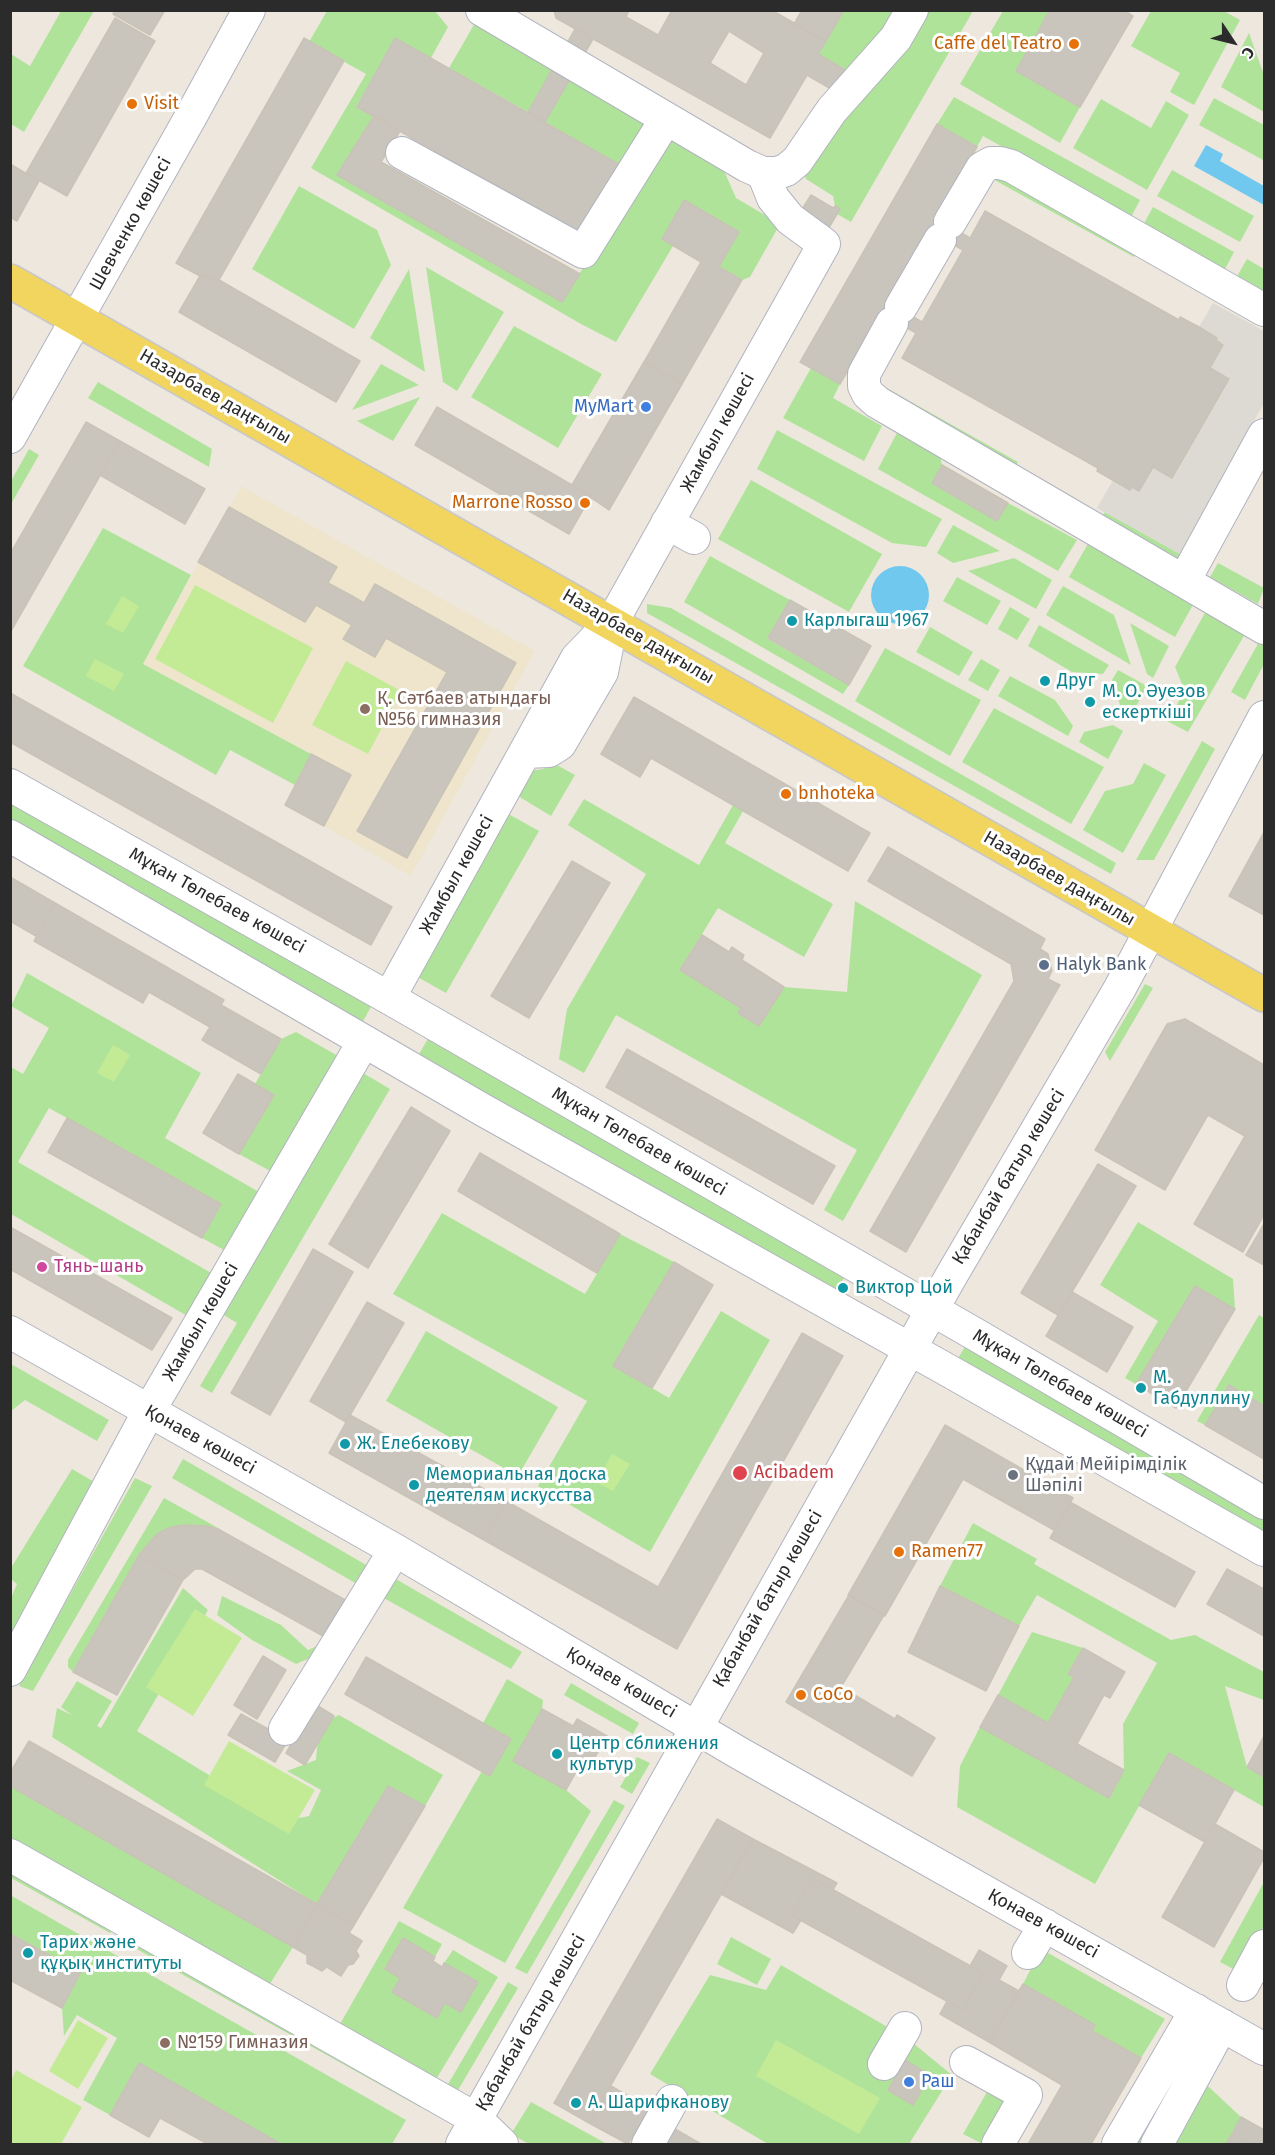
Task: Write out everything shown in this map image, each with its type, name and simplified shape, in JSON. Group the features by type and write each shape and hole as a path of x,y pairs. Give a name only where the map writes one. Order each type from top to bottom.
{"main road":[{"name":"Назарбаев даңғылы","path":"10,281 1264,995"}],"street":[{"name":"Шевченко көшесі","path":"10,437 249,10"},
{"path":"482,10 747,166 763,173 777,173 786,170 797,161 832,110 896,38 912,10"},
{"path":"402,153 583,252 666,118"},
{"path":"1264,310 1011,166 991,163 982,168 864,374 864,386 868,394 887,408 1264,628"},
{"name":"Жамбыл көшесі","path":"389,998 525,752 549,751 560,744 602,672 612,622 681,530 824,244 790,219 773,198 763,173"},
{"path":"1184,580 1264,435"},
{"path":"1150,931 1264,717"},
{"name":"Мұқан Төлебаев көшесі","path":"10,785 389,998 1264,1503"},
{"path":"10,836 483,1110 1264,1550"},
{"name":"Қабанбай батыр көшесі","path":"469,2132 909,1349 1084,1050 1150,931"},
{"name":"Жамбыл көшесі","path":"10,1670 149,1411 364,1041"},
{"name":"Қонаев көшесі","path":"10,1332 395,1550 696,1727 1264,2049"},
{"path":"285,1729 395,1550"},
{"path":"10,1855 332,2037 469,2132 502,2145"},
{"path":"1028,1953 1045,1925"},
{"path":"1243,1985 1264,1946"},
{"path":"1118,2145 1196,2010"},
{"path":"1157,2145 1222,2025"},
{"path":"884,2064 904,2028"},
{"path":"966,2062 1026,2096 998,2145"},
{"path":"648,2145 672,2100"}],"shaded area":[{"path":"1213,303 1264,331 1264,403 1180,554 1097,508 1113,480 1131,489 1153,467 1172,477 1229,380 1210,368 1223,345 1216,340 1217,337 1199,327"},
{"name":"Қ. Сәтбаев атындағы №56 гимназия","path":"241,486 535,651 411,876 324,826 351,775 143,664"}],"green space":[{"path":"61,11 94,11 24,132 11,124 11,54 30,66"},
{"path":"327,11 435,11 448,27 431,58 395,39 357,106 374,116 338,175 562,302 599,242 620,165 545,122 571,76 721,164 736,198 780,224 750,277 742,280 719,267 739,232 684,201 662,239 673,246 616,342 311,168 366,74 309,42"},
{"path":"844,11 904,11 850,73 818,54"},
{"path":"921,11 973,11 851,222 837,214 840,209 835,206 833,196 806,179 802,167"},
{"path":"1003,11 1050,11 1016,71 1080,107 1060,143 960,84"},
{"path":"1151,11 1224,11 1240,20 1194,105 1170,92 1180,73 1131,46"},
{"path":"475,23 554,67 528,112 449,68"},
{"path":"1249,33 1264,75 1264,112 1221,87"},
{"path":"954,97 1140,200 1130,219 983,136 977,147 937,124"},
{"path":"1214,98 1264,125 1263,160 1199,125"},
{"path":"1101,99 1151,128 1166,101 1189,115 1147,190 1073,148"},
{"path":"1172,170 1254,216 1240,242 1157,196"},
{"path":"997,174 1137,251 1134,257 989,177"},
{"path":"299,186 377,230 391,265 354,329 252,269"},
{"path":"1153,207 1234,252 1223,273 1142,227"},
{"path":"1247,259 1264,269 1264,294 1236,278"},
{"path":"426,267 504,312 457,391 443,382"},
{"path":"409,269 425,372 370,338"},
{"path":"514,326 602,374 558,448 471,397"},
{"path":"381,364 419,385 352,410"},
{"path":"811,368 840,384 833,398 882,426 864,461 783,418"},
{"path":"874,381 1018,462 1015,468 875,391"},
{"path":"98,382 212,449 209,467 88,398"},
{"path":"420,397 393,441 357,421"},
{"path":"899,429 939,451 942,465 933,484 997,521 1008,503 1077,540 1058,571 878,469"},
{"path":"777,430 942,519 926,547 892,543 757,469"},
{"path":"29,449 39,455 11,504 11,481"},
{"path":"751,480 882,554 849,612 718,539"},
{"path":"1219,485 1184,565 1101,518 1105,512 1180,554"},
{"path":"953,525 1000,551 953,563 937,553"},
{"path":"103,528 191,575 143,664 311,754 295,785 230,750 216,775 23,666"},
{"path":"1089,542 1194,603 1175,637 1069,577"},
{"path":"710,556 790,600 768,639 849,685 843,694 684,602"},
{"path":"1014,558 1052,580 1036,609 968,571"},
{"path":"1218,563 1264,588 1258,604 1210,577"},
{"path":"957,577 1001,601 987,625 943,601"},
{"path":"195,585 313,648 273,723 155,659"},
{"path":"1063,586 1114,615 1131,665 1046,615"},
{"path":"122,596 139,606 123,633 106,624"},
{"path":"647,604 671,608 1116,863 1111,874 647,613"},
{"path":"1010,607 1030,619 1017,640 998,629"},
{"path":"1206,611 1245,634 1188,732 1167,721 1185,691 1175,667"},
{"path":"1130,623 1169,646 1153,678 1147,674"},
{"path":"1039,625 1109,665 1103,674 1072,672 1028,646"},
{"path":"930,627 973,652 959,676 916,652"},
{"path":"1259,642 1264,645 1264,664 1245,700 1231,692"},
{"path":"885,648 981,700 950,756 855,701"},
{"path":"95,659 124,674 114,691 86,676"},
{"path":"981,659 1000,670 988,691 968,680"},
{"path":"346,661 401,691 368,754 312,725"},
{"path":"1118,670 1147,686 1132,714 1121,708 1112,680"},
{"path":"1010,676 1055,700 1073,726 1068,736 998,696"},
{"path":"994,708 1104,767 1071,824 962,762"},
{"path":"1113,725 1123,731 1108,759 1079,742 1084,732"},
{"path":"1202,741 1215,749 1154,860 1136,860"},
{"path":"1144,763 1166,775 1123,853 1083,830 1105,791 1133,784"},
{"path":"555,764 575,775 551,816 513,793 530,771"},
{"path":"11,785 379,992 355,1036 11,836"},
{"path":"584,799 699,865 733,805 743,811 725,843 833,904 804,957 718,908 680,970 741,1008 738,1013 759,1026 784,987 847,992 855,901 982,975 843,1221 824,1210 857,1150 616,1015 584,1073 559,1059 567,1009 646,874 568,825"},
{"path":"503,811 539,831 446,993 414,975"},
{"path":"27,973 201,1073 165,1138 259,1192 226,1251 202,1238 221,1204 49,1108 18,1162 213,1274 189,1317 11,1214 11,1067 23,1074 49,1028 11,1006"},
{"path":"1145,984 1153,988 1110,1061 1105,1052"},
{"path":"436,1025 853,1265 827,1303 411,1068"},
{"path":"296,1032 338,1056 270,1171 239,1154 274,1095 255,1084 281,1039"},
{"path":"113,1045 130,1055 114,1082 97,1073"},
{"path":"358,1070 390,1089 212,1393 200,1386 237,1323 217,1311"},
{"path":"442,1213 585,1294 620,1234 674,1262 613,1365 669,1398 721,1311 770,1340 650,1552 538,1486 587,1401 393,1294"},
{"path":"1138,1222 1233,1279 1235,1309 1195,1286 1136,1384 1125,1378 1158,1321 1100,1285"},
{"path":"1259,1315 1264,1318 1264,1406 1229,1385 1205,1425 1197,1421"},
{"path":"426,1331 558,1407 518,1476 386,1401"},
{"path":"973,1333 1264,1503 1264,1550 950,1372"},
{"path":"11,1364 109,1420 97,1441 25,1400 11,1411"},
{"path":"612,1454 630,1464 613,1491 596,1482"},
{"path":"183,1459 375,1570 364,1588 172,1478"},
{"path":"72,1469 96,1483 11,1641 11,1598 17,1584 11,1579 11,1568"},
{"path":"135,1478 152,1486 33,1691 19,1686"},
{"path":"164,1498 229,1534 218,1528 194,1525 169,1528 157,1534 139,1555 73,1672 68,1667 68,1660"},
{"path":"973,1523 1037,1559 1034,1564 1171,1640 1195,1635 1264,1672 1264,1700 1225,1686 1247,1767 1264,1777 1264,1807 1169,1753 1095,1884 957,1807 960,1766 980,1727 1109,1798 1124,1770 1123,1724 1157,1663 1037,1595 1019,1626 940,1586"},
{"path":"394,1578 522,1652 511,1669 382,1597"},
{"path":"183,1588 208,1610 137,1731 284,1821 309,1816 321,1790 287,1771 316,1760 319,1725 339,1715 443,1775 425,1806 388,1786 317,1904 52,1737 57,1708 72,1715 61,1707 77,1681 112,1701 97,1726 101,1728"},
{"path":"222,1596 281,1625 308,1650 317,1646 310,1658 296,1664 252,1640 217,1615"},
{"path":"195,1609 242,1638 193,1716 146,1687"},
{"path":"1032,1632 1083,1648 1068,1674 1074,1677 1048,1723 998,1695"},
{"path":"507,1679 543,1700 542,1709 514,1761 566,1790 591,1811 505,1963 403,1908 482,1771 483,1723"},
{"path":"571,1683 639,1723 633,1734 564,1695"},
{"path":"229,1741 315,1790 289,1834 204,1785"},
{"path":"637,1757 650,1763 632,1794 620,1787"},
{"path":"11,1786 293,1947 268,1987 11,1839"},
{"path":"614,1800 625,1806 527,1974 515,1968"},
{"path":"10,1864 116,1922 110,1933 11,1878"},
{"path":"1264,1882 1264,1926 1239,1972 1220,1962"},
{"name":"№159 Гимназия","path":"10,1895 406,2120 392,2144 281,2144 139,2063 110,2115 83,2100 117,2038 77,2015 64,2036 62,2008 81,1972 11,1934"},
{"path":"399,1921 442,1944 435,1957 403,1938 385,1969 400,1978 392,1992 436,2018 445,2003 461,2012 477,1982 444,1963 453,1950 498,1977 432,2086 336,2031"},
{"path":"130,1931 426,2096 420,2107 124,1942"},
{"path":"731,1937 771,1959 757,1985 717,1964"},
{"path":"1041,1949 1165,2019 1141,2058 1092,2031 1095,2025 1023,1984"},
{"path":"781,1965 908,2039 952,2075 909,2144 768,2144 650,2074 710,1975 766,1990"},
{"path":"508,1982 518,1988 454,2097 444,2091"},
{"path":"78,2020 108,2038 78,2089 49,2071"},
{"path":"776,2040 880,2098 859,2134 756,2076"},
{"path":"1169,2057 1196,2075 1241,2117 1226,2144 1118,2144"},
{"path":"16,2070 82,2107 61,2144 11,2144 11,2080"},
{"path":"991,2085 1015,2098 983,2144 963,2134"},
{"path":"531,2102 607,2144 529,2144 511,2134"}],"water":[{"path":"1206,145 1223,154 1220,161 1264,186 1264,205 1194,166"},
{"path":"900,566 911,568 924,579 929,595 927,606 916,619 900,624 889,622 876,611 871,595 873,584 884,571"}],"building":[{"path":"115,10 165,10 150,35 113,14"},
{"path":"554,10 629,10 626,17 658,35 672,10 771,10 826,41 818,54 850,73 838,93 807,75 770,138 556,18","holes":["729,31 764,53 746,85 710,63"]},
{"path":"802,10 844,10 826,41 794,24"},
{"path":"1050,10 1124,10 1133,16 1080,107 1016,71"},
{"path":"115,18 155,41 67,196 26,173"},
{"path":"575,29 593,39 545,122 528,112"},
{"path":"304,38 344,61 219,280 200,276 176,263"},
{"path":"395,38 620,165 581,233 357,107"},
{"path":"374,116 400,131 381,162 580,274 562,302 337,175"},
{"path":"937,124 977,147 935,218 970,238 985,211 1179,320 1180,317 1199,327 1217,338 1216,340 1223,345 1210,368 1229,379 1172,478 1153,467 1139,491 1132,487 1130,490 1097,471 1098,468 902,358 916,333 881,313 840,384 800,362","holes":["937,235 963,250 922,322 895,306"]},
{"path":"10,164 39,181 17,221 10,217"},
{"path":"811,195 833,208 835,206 840,209 827,231 799,214"},
{"path":"684,200 739,232 719,267 742,280 682,384 644,362 701,262 662,239"},
{"path":"200,276 219,280 360,361 336,402 179,312"},
{"path":"644,362 682,384 609,510 572,485"},
{"path":"437,407 591,496 569,534 415,445"},
{"path":"86,422 120,441 10,633 10,554"},
{"path":"120,441 205,489 185,524 100,475"},
{"path":"942,465 1008,503 997,521 932,483"},
{"path":"229,507 337,567 328,583 364,603 375,584 516,663 407,858 357,831 447,672 386,638 375,657 343,639 352,625 316,605 305,622 198,562"},
{"path":"790,600 871,646 849,685 768,638"},
{"path":"10,693 392,907 371,945 10,742"},
{"path":"634,697 870,833 848,871 651,758 640,777 601,754"},
{"path":"311,754 351,775 324,826 285,805"},
{"path":"1264,832 1264,915 1229,896"},
{"path":"888,847 1045,939 1040,949 1048,954 1052,971 1048,979 1060,985 906,1252 870,1231 1014,981 1011,964 868,881"},
{"path":"572,861 610,883 529,1018 491,996"},
{"path":"10,877 55,903 36,936 10,921"},
{"path":"55,903 224,1000 221,1005 281,1039 261,1074 202,1040 210,1027 149,992 143,1003 34,941"},
{"path":"702,935 729,952 732,947 744,955 742,960 784,987 759,1026 738,1013 741,1008 680,970"},
{"path":"1185,1019 1264,1065 1264,1215 1243,1252 1194,1224 1245,1136 1208,1115 1165,1190 1095,1150 1167,1024"},
{"path":"627,1049 835,1166 813,1204 606,1087"},
{"path":"238,1074 274,1095 239,1154 203,1133"},
{"path":"411,1107 450,1131 368,1268 329,1244"},
{"path":"67,1118 221,1204 202,1238 48,1152"},
{"path":"480,1153 620,1234 597,1273 458,1191"},
{"path":"1098,1164 1136,1186 1058,1315 1021,1293"},
{"path":"1264,1224 1264,1265 1246,1255"},
{"path":"10,1227 172,1318 152,1350 10,1269"},
{"path":"313,1249 353,1272 270,1415 231,1393"},
{"path":"674,1262 713,1285 652,1388 613,1366"},
{"path":"1195,1286 1235,1309 1176,1408 1136,1384"},
{"path":"1072,1292 1133,1327 1107,1372 1046,1336"},
{"path":"367,1302 404,1323 346,1422 310,1401"},
{"path":"802,1333 843,1356 677,1649 484,1540 506,1501 658,1587"},
{"path":"1229,1385 1264,1406 1264,1459 1205,1425"},
{"path":"350,1415 506,1501 484,1540 329,1453"},
{"path":"945,1425 1073,1498 1054,1530 963,1479 885,1616 848,1595"},
{"path":"1070,1502 1195,1572 1175,1607 1050,1538"},
{"path":"182,1525 218,1529 347,1601 325,1637 202,1569 195,1569 183,1580 139,1555 157,1534"},
{"path":"139,1555 183,1580 117,1695 73,1672"},
{"path":"1227,1569 1264,1589 1264,1636 1207,1604"},
{"path":"940,1586 1019,1626 986,1691 908,1652"},
{"path":"849,1595 884,1615 841,1687 895,1719 897,1715 935,1738 912,1776 786,1702"},
{"path":"1083,1648 1125,1672 1110,1698 1104,1695 1077,1744 1124,1770 1109,1798 980,1727 998,1695 1048,1723 1074,1677 1068,1674"},
{"path":"263,1656 286,1670 257,1719 234,1705"},
{"path":"366,1657 511,1739 490,1776 345,1694"},
{"path":"315,1704 334,1716 305,1765 286,1753"},
{"name":"Центр сближения культур","path":"542,1709 573,1726 577,1719 607,1736 589,1768 581,1763 566,1790 513,1761"},
{"path":"241,1714 288,1740 275,1762 228,1735"},
{"path":"1264,1736 1264,1777 1247,1767"},
{"path":"29,1741 317,1904 293,1947 10,1786 10,1773"},
{"path":"1169,1753 1234,1790 1205,1842 1139,1805"},
{"path":"388,1786 425,1806 354,1925 317,1904"},
{"path":"717,1819 753,1839 589,2123 554,2103"},
{"path":"1215,1824 1264,1852 1264,1858 1214,1947 1162,1917"},
{"path":"753,1839 837,1883 833,1890 812,1878 791,1915 801,1920 793,1933 721,1894"},
{"path":"812,1878 983,1973 963,2010 791,1915"},
{"path":"317,1904 354,1925 349,1933 362,1941 356,1951 359,1956 353,1964 348,1965 341,1976 327,1967 322,1971 307,1963 307,1955 293,1947"},
{"name":"Тарих және құқық институты","path":"10,1934 81,1972 62,2008 10,1980"},
{"path":"403,1938 435,1957 433,1961 442,1967 444,1963 478,1982 461,2012 445,2003 437,2018 392,1992 400,1978 385,1969"},
{"path":"979,1950 1007,1966 999,1980 1019,1991 989,2042 940,2014 947,2001 963,2010 983,1973 970,1966"},
{"path":"1023,1984 1095,2025 1092,2031 1141,2058 1091,2144 1028,2144 1062,2085 989,2042"},
{"name":"Раш","path":"905,2060 930,2075 913,2105 888,2090"},
{"path":"139,2063 281,2144 208,2144 160,2118 149,2137 110,2115"},
{"path":"611,2086 649,2108 628,2144 589,2123"},
{"path":"1241,2117 1264,2130 1264,2144 1251,2144 1232,2134"},
{"path":"675,2129 701,2144 666,2144"},
{"path":"1232,2134 1251,2144 1226,2144"}],"place":[{"name":"Caffe del Teatro","path":"1074,44"},
{"name":"Visit","path":"132,104"},
{"name":"MyMart","path":"646,407"},
{"name":"Marrone Rosso","path":"585,503"},
{"name":"Карлыгаш 1967","path":"792,621"},
{"name":"Друг","path":"1045,681"},
{"name":"М. О. Әуезов ескерткіші","path":"1090,702"},
{"name":"Қ. Сәтбаев атындағы №56 гимназия","path":"365,709"},
{"name":"bnhoteka","path":"786,794"},
{"name":"Halyk Bank","path":"1044,965"},
{"name":"Тянь-шань","path":"42,1267"},
{"name":"Виктор Цой","path":"843,1288"},
{"name":"М. Габдуллину","path":"1141,1388"},
{"name":"Ж. Елебекову","path":"345,1444"},
{"name":"Acibadem","path":"740,1473"},
{"name":"Құдай Мейірімділік Шәпілі","path":"1013,1475"},
{"name":"Мемориальная доска деятелям искусства","path":"414,1485"},
{"name":"Ramen77","path":"899,1552"},
{"name":"CoCo","path":"801,1695"},
{"name":"Центр сближения культур","path":"557,1754"},
{"name":"Тарих және құқық институты","path":"28,1953"},
{"name":"№159 Гимназия","path":"165,2043"},
{"name":"Раш","path":"909,2082"},
{"name":"А. Шарифканову","path":"576,2103"}]}
